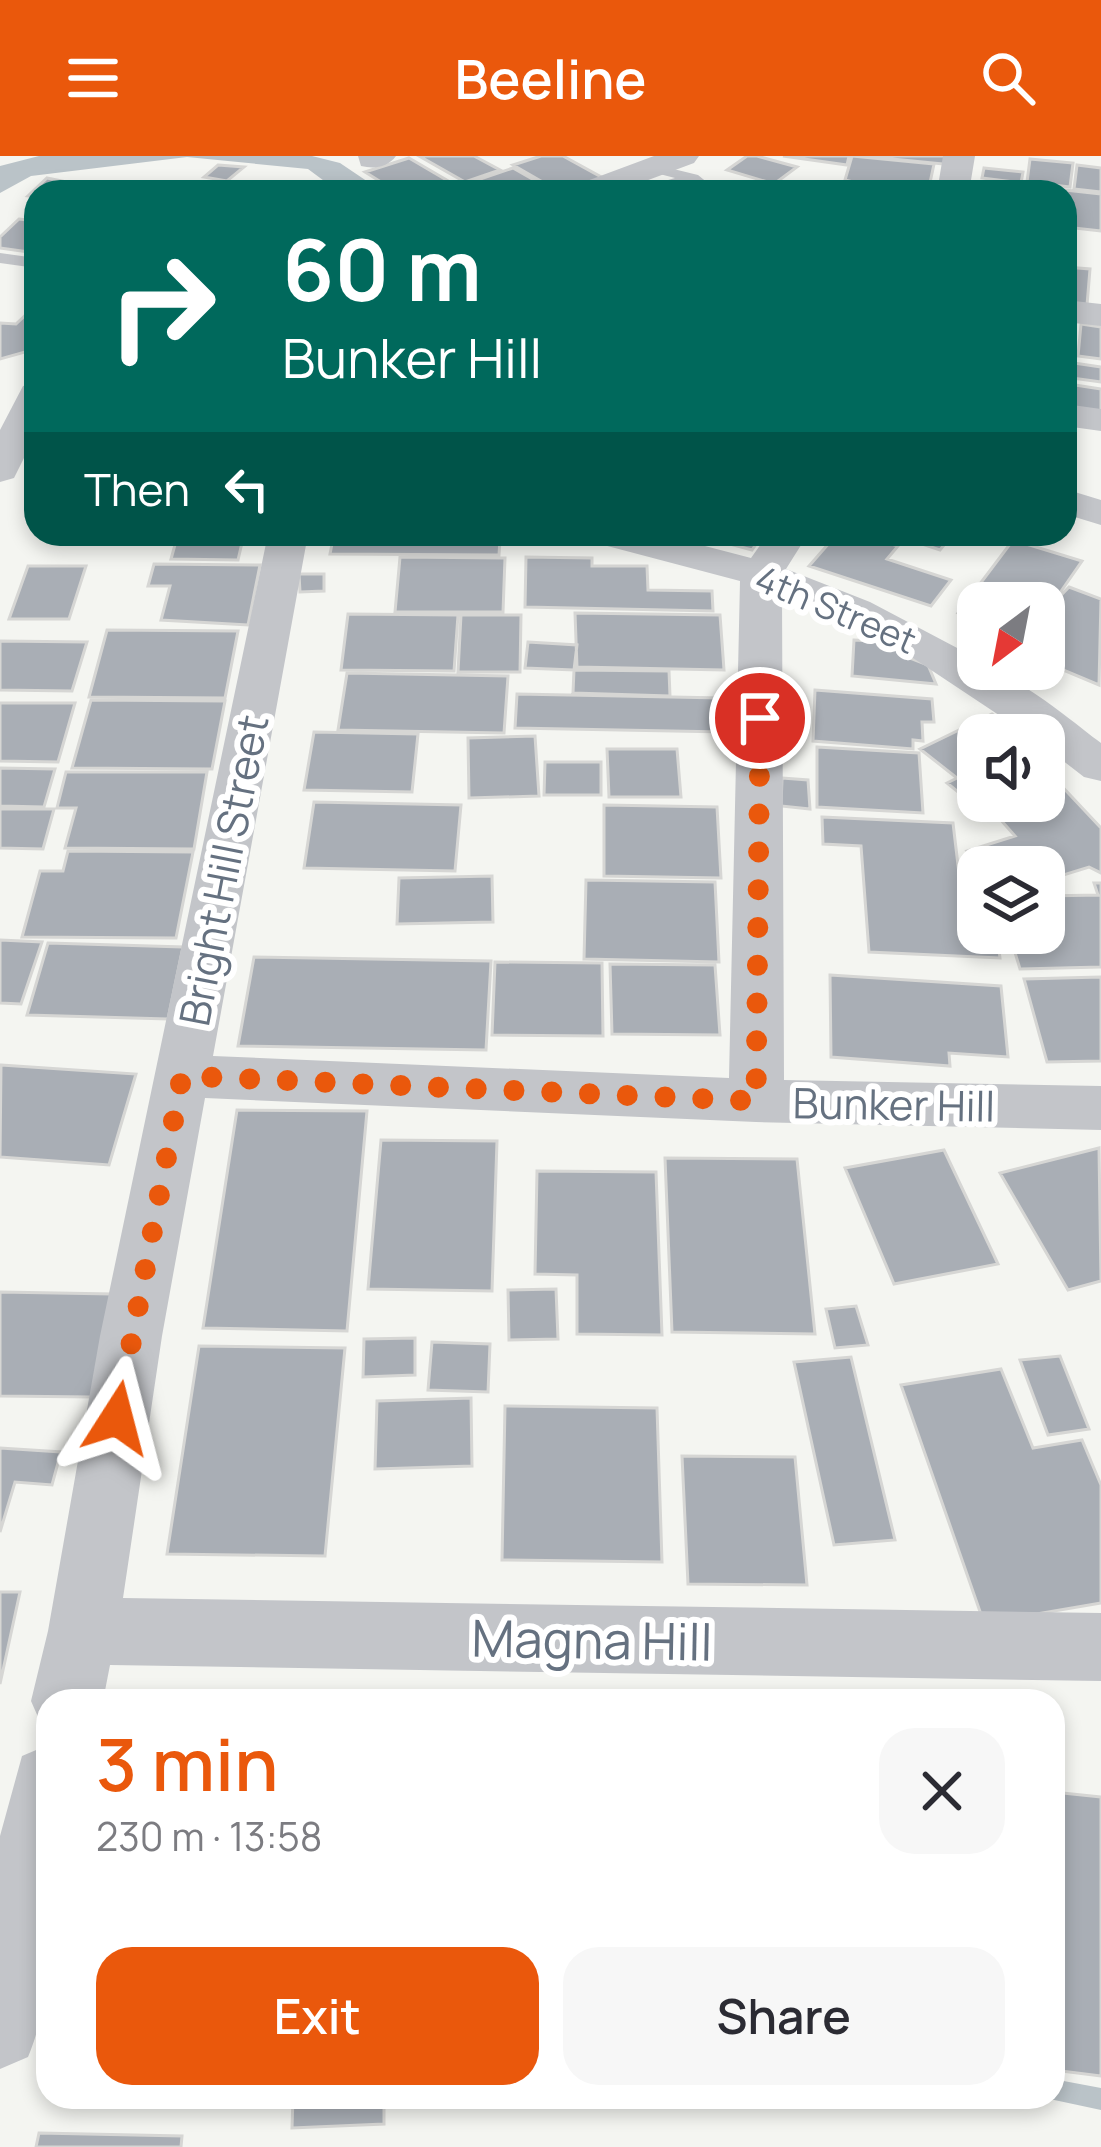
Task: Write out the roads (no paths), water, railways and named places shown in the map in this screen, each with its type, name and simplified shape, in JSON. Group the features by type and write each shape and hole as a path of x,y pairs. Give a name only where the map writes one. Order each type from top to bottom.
{"street":[{"path":"0,470 24,419"},
{"name":"Bright Hill Street","path":"70,1689 131,1336 286,546"},
{"name":"4th Street","path":"708,546 774,554 998,688 1101,766"},
{"path":"756,1101 774,554"},
{"name":"Bunker Hill","path":"182,1076 756,1101 1101,1108"},
{"name":"Magna Hill","path":"83,1631 1101,1647"},
{"path":"0,2029 36,1841"}],"waterway":[{"path":"1065,2092 1101,2099"}]}
